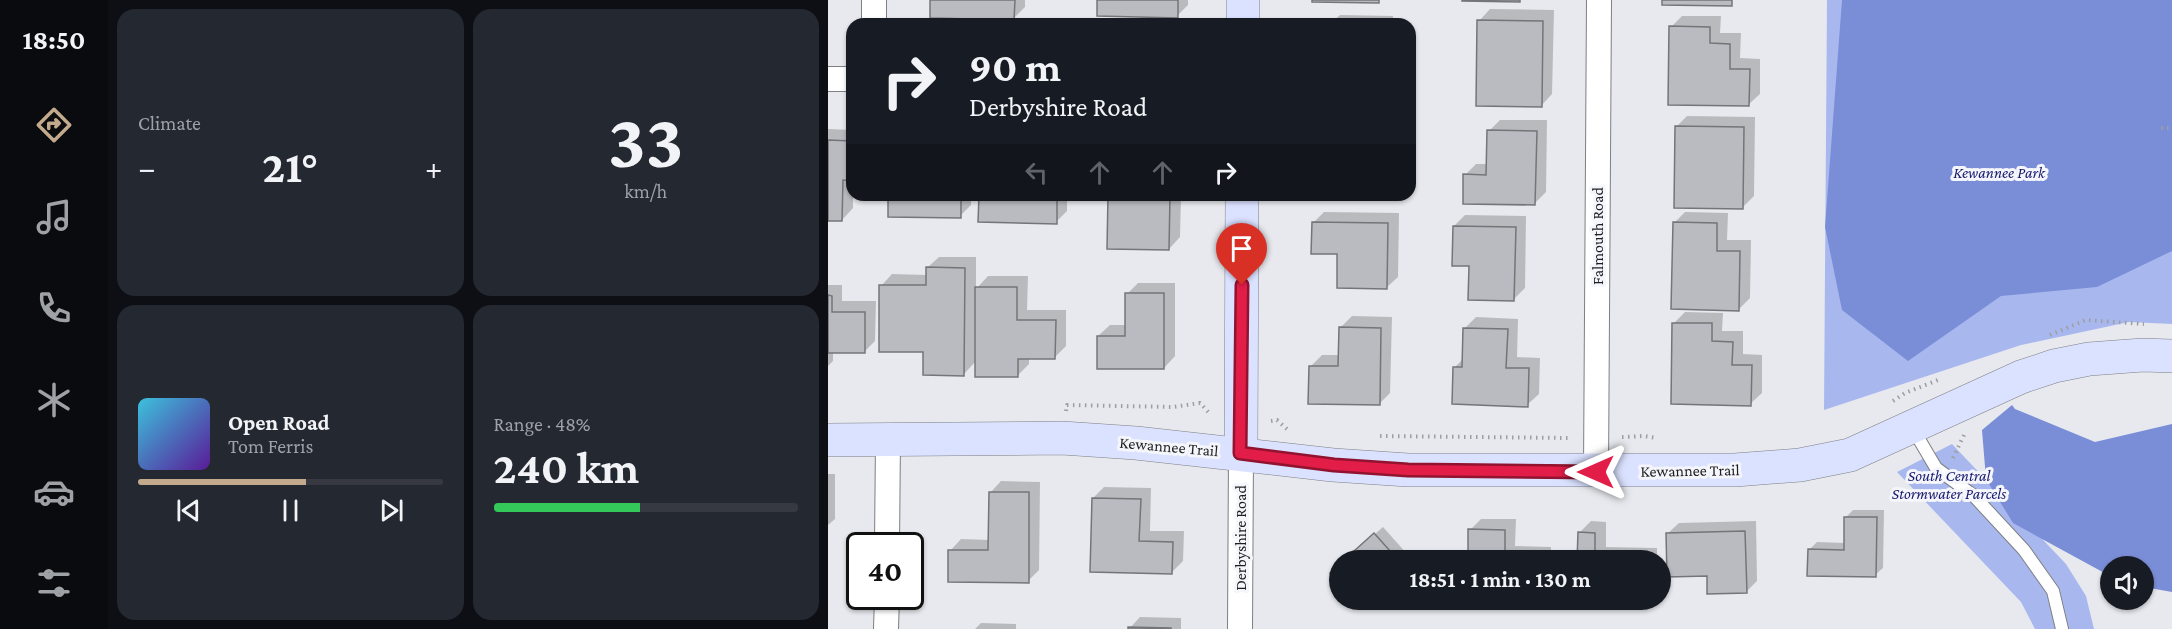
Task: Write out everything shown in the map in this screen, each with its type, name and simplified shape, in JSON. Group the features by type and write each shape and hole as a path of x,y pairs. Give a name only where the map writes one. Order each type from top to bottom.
{"street":[{"path":"874,0 874,18"},
{"path":"1243,18 1244,0"},
{"name":"Falmouth Road","path":"1596,472 1599,0"},
{"path":"828,79 846,79"},
{"name":"Derbyshire Road","path":"1240,629 1242,201"},
{"name":"Kewannee Trail","path":"828,440 1062,438 1240,453 1334,465 1408,470 1596,472 1735,470 1800,465 1850,455 2021,376 2089,358 2172,356"},
{"path":"887,532 888,439"},
{"path":"886,629 887,610"}],"lane":[{"path":"1912,428 1940,471 1974,496 2024,550 2053,591 2062,629"}],"path":[{"path":"2161,128 2172,128"},
{"path":"2046,337 2086,320 2150,324"},
{"path":"1888,405 1905,393 1945,378"},
{"path":"1266,422 1277,420 1289,431 1298,433"},
{"path":"1940,471 1951,462 1965,431"},
{"path":"1374,436 1571,438"},
{"path":"1622,437 1663,438"}],"green space":[{"name":"Kewannee Park","path":"1827,0 2172,0 2172,324 2129,322 2021,345 1824,410"},
{"name":"South Central Stormwater Parcels","path":"1952,444 2066,564 2086,596 2094,629 2035,629 2021,602 1897,472"}],"shaded area":[{"name":"Kewannee Park","path":"1842,0 2172,0 2172,251 2097,287 2001,296 1908,361 1842,310 1825,227"},
{"path":"2012,405 2015,409 2095,442 2172,424 2172,592 2154,589 2154,556 2100,556 2100,571 2013,523 1986,479 1982,430"}],"building":[{"path":"930,0 1015,0 1014,18 930,18"},
{"path":"1097,0 1178,0 1178,18 1097,16"},
{"path":"1312,0 1379,0 1379,3 1312,2"},
{"path":"1520,0 1520,2 1462,1"},
{"path":"1662,0 1732,0 1732,6 1662,5"},
{"path":"1477,20 1543,21 1542,107 1476,106"},
{"path":"1669,26 1710,27 1710,43 1730,44 1730,69 1750,69 1749,106 1668,105"},
{"path":"1675,126 1744,127 1743,209 1674,208"},
{"path":"1487,130 1537,131 1535,205 1463,204 1463,174 1486,175"},
{"path":"828,140 846,141 846,180 843,180 842,221 828,221"},
{"path":"888,201 961,201 961,218 888,217"},
{"path":"979,201 1057,201 1057,224 978,222"},
{"path":"1108,201 1170,201 1169,250 1107,249"},
{"path":"1312,222 1388,223 1387,289 1337,288 1337,254 1311,254"},
{"path":"1673,222 1717,223 1717,251 1740,251 1739,311 1671,309"},
{"path":"1453,226 1516,227 1514,301 1468,300 1469,266 1452,266"},
{"path":"926,267 965,268 964,376 923,375 923,352 879,352 879,285 926,285"},
{"path":"975,287 1017,287 1017,320 1056,320 1055,359 1018,359 1018,377 975,377"},
{"path":"1125,293 1164,293 1164,369 1097,369 1097,336 1125,336"},
{"path":"828,295 832,296 832,312 865,312 865,353 828,353"},
{"path":"1672,323 1712,323 1712,341 1733,342 1732,365 1752,365 1751,406 1671,404"},
{"path":"1339,327 1381,328 1380,405 1308,404 1309,366 1338,366"},
{"path":"1463,328 1508,329 1506,368 1529,368 1528,407 1452,404 1453,367 1462,367"},
{"path":"989,492 1029,492 1029,583 948,582 948,550 988,550"},
{"path":"1092,498 1141,499 1139,541 1173,542 1172,574 1090,572"},
{"path":"1844,517 1877,517 1876,577 1807,576 1808,549 1844,550"},
{"path":"1468,529 1505,530 1505,550 1468,550"},
{"path":"1745,531 1747,593 1707,594 1707,576 1671,577 1671,550 1666,550 1666,533"},
{"path":"1578,532 1595,533 1595,550 1577,550"},
{"path":"1374,533 1389,550 1355,550"},
{"path":"1128,627 1171,628 1171,629 1128,629"}],"route":[{"path":"1242,285 1240,453 1334,465 1408,470 1596,472"}]}
